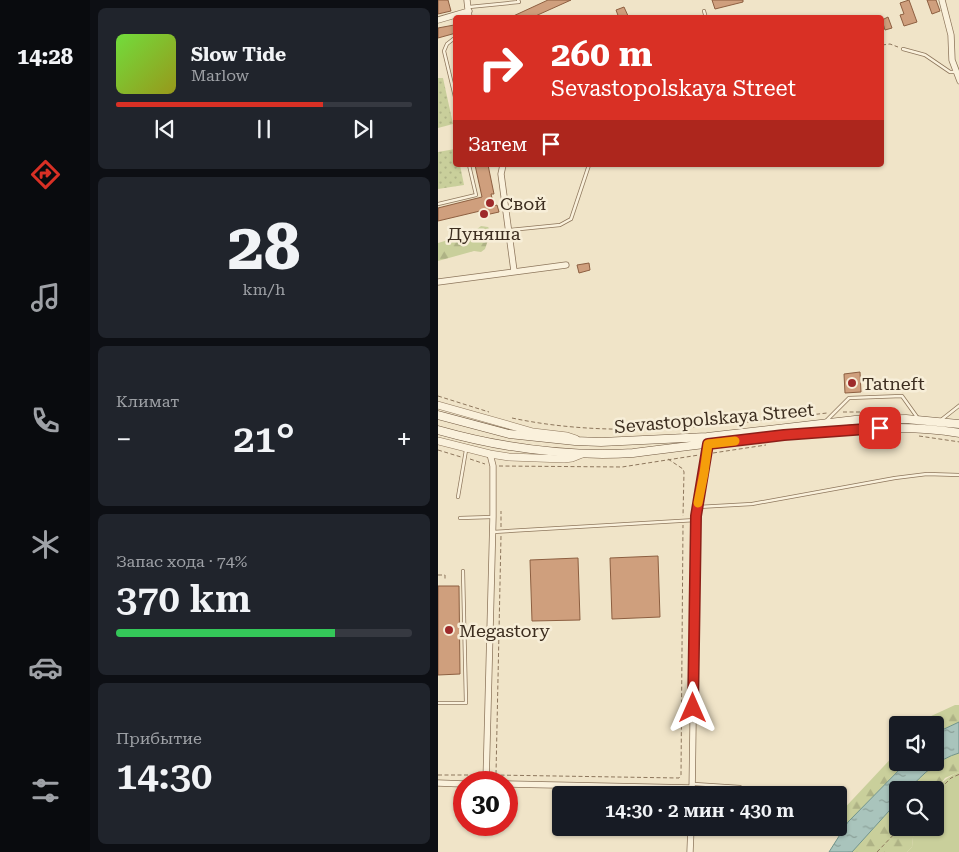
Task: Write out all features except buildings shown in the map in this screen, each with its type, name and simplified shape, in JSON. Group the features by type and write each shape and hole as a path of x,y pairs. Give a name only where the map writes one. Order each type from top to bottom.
{"main road":[{"name":"Sevastopolskaya Street","path":"438,415 509,434 581,441 707,437 855,420 920,420 960,424"},
{"name":"Sevastopolskaya Street","path":"438,430 516,448 582,454 633,453 784,435 880,428 960,433"}],"street":[{"path":"466,0 469,12"},
{"path":"942,0 951,35 952,60 960,81"},
{"path":"438,20 453,16"},
{"path":"503,167 501,174 514,271"},
{"path":"438,282 566,265"},
{"path":"438,405 533,432 567,436 581,441"},
{"path":"438,442 509,457 564,459 582,454"},
{"path":"692,786 696,520 708,444"},
{"path":"486,771 493,532 493,466 490,454"},
{"path":"438,783 453,784"},
{"path":"518,784 581,786"},
{"path":"690,852 691,836"}],"lane":[{"path":"469,12 519,2 518,0"},
{"path":"704,11 705,15"},
{"path":"453,39 447,44 444,52 453,89"},
{"path":"903,49 926,55 950,72 956,72"},
{"path":"438,204 476,195 470,167"},
{"path":"510,230 560,225 571,219 588,167"},
{"path":"824,424 849,398 902,396 920,420"},
{"path":"938,422 960,405"},
{"path":"458,498 466,449"},
{"path":"697,507 752,504 927,474 960,475"},
{"path":"460,518 493,517"},
{"path":"493,532 696,520"},
{"path":"438,703 466,703 463,571"}],"path":[{"path":"884,44 890,44 903,49"},
{"path":"438,396 493,413"},
{"path":"508,417 537,424 580,428 677,428 836,412 890,412"},
{"path":"518,775 679,778 681,776 684,472 683,469 668,459"},
{"path":"496,771 502,511"},
{"path":"438,575 445,575 445,581"},
{"path":"944,785 951,778 960,774"},
{"path":"438,775 453,775"},
{"path":"877,852 892,836"}],"green space":[{"path":"438,78 443,78 453,124 438,128"},
{"path":"453,149 453,167 460,167 464,185 438,189 438,152"},
{"path":"481,226 488,227 491,231 485,249 481,252 474,251 438,261 438,243 472,233"},
{"path":"959,705 959,722 944,729 944,716 931,716"},
{"path":"959,753 959,772 945,778 943,781 917,781 928,771 944,771 944,759"},
{"path":"889,761 889,771 898,771 847,823 847,805"},
{"path":"959,772 959,852 907,852 912,847 913,836 944,836 943,781"},
{"path":"889,811 889,836 913,836 912,847 907,852 852,852"}],"water":[{"path":"959,722 959,753 944,759 944,729"},
{"path":"898,771 928,771 917,781 889,781 889,811 852,852 829,852 839,836 847,836 848,822"}],"slow traffic":[{"path":"698,503 708,444 735,441"}],"place":[{"name":"Свой","path":"490,203"},
{"name":"Дуняша","path":"484,214"},
{"name":"Tatneft","path":"852,383"},
{"name":"Megastory","path":"449,630"}],"route":[{"path":"693,708 693,595 696,516 708,444 784,435 880,428"}]}
